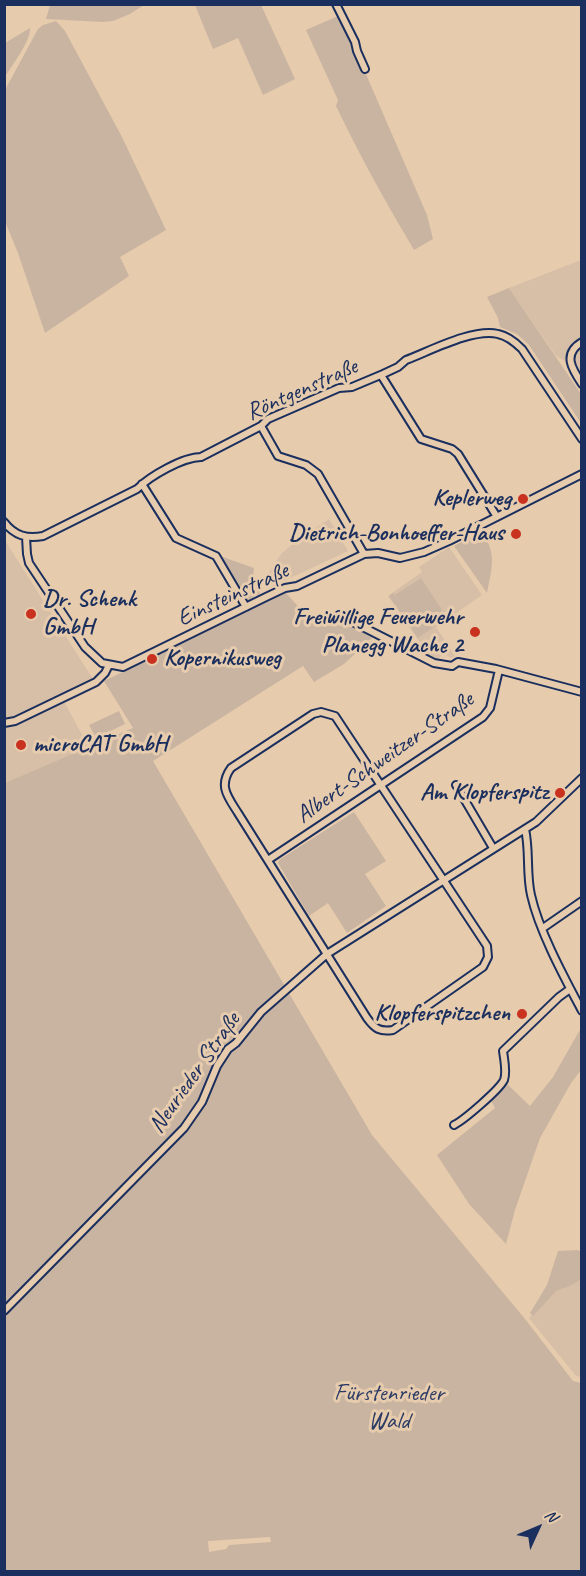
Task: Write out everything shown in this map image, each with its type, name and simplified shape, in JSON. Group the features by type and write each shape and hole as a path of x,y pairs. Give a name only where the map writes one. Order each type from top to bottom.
{"street":[{"path":"336,4 356,42 357,51 365,69"},
{"name":"Röntgenstraße","path":"26,537 43,536 56,530 137,489 191,457 201,457 261,426 268,419 339,388 352,387 381,375 398,367 406,360 468,336 497,334 514,341 522,349 582,439"},
{"path":"582,342 573,349 569,362 582,384"},
{"path":"381,375 421,440 452,449 458,454 497,517"},
{"path":"261,426 278,456 306,465 318,474 364,554 378,553 400,558 411,557 449,542 582,474"},
{"path":"142,484 176,538 216,556 246,606"},
{"path":"4,522 14,532 26,537 29,563 85,647 96,659 109,665 105,673 95,682 15,721 4,723"},
{"name":"Einsteinstraße","path":"109,665 119,667 128,665 246,606 285,588 297,586 364,554"},
{"path":"339,615 434,663 452,666 458,662 500,670 582,692"},
{"name":"Albert-Schweitzer-Straße","path":"268,860 483,717 490,708 500,670"},
{"path":"321,712 335,716 487,946 488,957 483,967 393,1030 382,1032 374,1027 268,860 224,788 225,776 231,768 313,714 321,712"},
{"name":"Neurieder Straße","path":"4,1311 184,1128 202,1102 217,1066 228,1049 236,1043 261,1012 327,954 525,829 582,778"},
{"path":"456,785 493,848"},
{"path":"525,829 530,893 543,928 582,1011"},
{"path":"543,928 582,901"},
{"path":"454,1125 464,1120 504,1080 503,1051 570,989"}],"shaded area":[{"path":"581,260 581,374 578,368 556,356 509,288"},
{"path":"329,519 348,551 273,586 269,572 281,554"},
{"path":"4,539 98,687 65,703 89,748 5,783"},
{"path":"449,547 482,595 436,627 455,656 451,658 444,654 433,662 388,596 422,572 419,567"},
{"path":"581,1262 581,1377 576,1376 529,1318"}],"green space":[{"path":"50,4 144,5 130,14 113,21 103,22 46,19"},
{"path":"195,5 261,5 295,79 263,95 238,38 213,49"},
{"path":"338,16 352,42 427,215 433,239 414,250 345,125 336,106 338,100 306,30"},
{"path":"56,21 65,31 122,137 166,230 120,257 129,276 45,333 4,219 5,90 38,29"},
{"path":"30,28 24,46 5,77 5,43"},
{"path":"509,288 581,394 581,423 529,345 517,334 500,327 487,297"},
{"path":"482,531 490,547 492,561 487,593 454,546"},
{"path":"220,556 254,568 253,578 260,592 258,596 249,600 245,599"},
{"path":"421,578 442,610 440,613 444,612 447,618 439,623 437,617 438,624 418,638 389,596 393,593 408,615 395,595"},
{"name":"Fürstenrieder Wald","path":"286,593 313,623 331,615 372,638 344,664 314,682 303,666 153,761 372,1135 525,1319 573,1381 581,1383 581,1571 5,1572 5,783 133,728 104,681","holes":["270,1537 271,1542 229,1545 226,1549 209,1552 208,1541"]},
{"path":"119,711 125,724 96,738 89,725"},
{"path":"354,812 386,861 365,874 386,906 347,933 328,903 309,916 278,863 279,860"},
{"path":"581,1028 581,1070 571,1083 540,1138 515,1210 506,1244 469,1204 437,1155 495,1108 490,1099 506,1083 530,1106 553,1077"},
{"path":"578,1250 581,1252 581,1279 556,1291 533,1316 530,1313 547,1285 558,1251"}],"place":[{"name":"Keplerweg","path":"523,499"},
{"name":"Dietrich-Bonhoeffer-Haus","path":"516,534"},
{"name":"Dr. Schenk GmbH","path":"31,614"},
{"name":"Freiwillige Feuerwehr Planegg Wache 2","path":"475,632"},
{"name":"Kopernikusweg","path":"152,659"},
{"name":"microCAT GmbH","path":"21,745"},
{"name":"Am Klopferspitz","path":"560,793"},
{"name":"Klopferspitzchen","path":"522,1014"}]}
